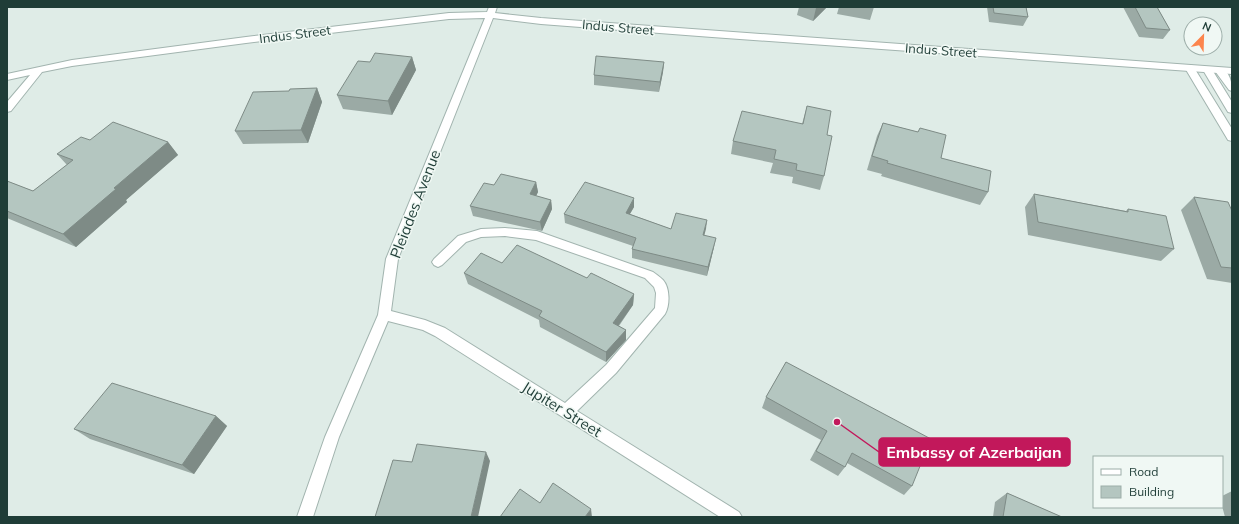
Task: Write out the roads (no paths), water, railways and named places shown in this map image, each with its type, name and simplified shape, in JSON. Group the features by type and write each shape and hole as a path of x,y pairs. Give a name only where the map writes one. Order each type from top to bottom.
{"street":[{"name":"Indus Street","path":"7,77 72,63 254,39 491,11 541,21 1232,71"},
{"name":"Pleiades Avenue","path":"305,517 332,437 384,315 392,259 491,11"},
{"path":"1190,68 1232,137"},
{"path":"7,109 40,70"},
{"path":"1208,70 1232,110"},
{"path":"1220,70 1232,88"},
{"path":"438,262 462,239 482,233 505,232 538,236 649,275 659,284 662,292 661,310 610,369 566,412"},
{"name":"Jupiter Street","path":"384,315 425,325 440,332 734,517"}],"place":[{"name":"Embassy of Azerbaijan","path":"837,422"}]}
